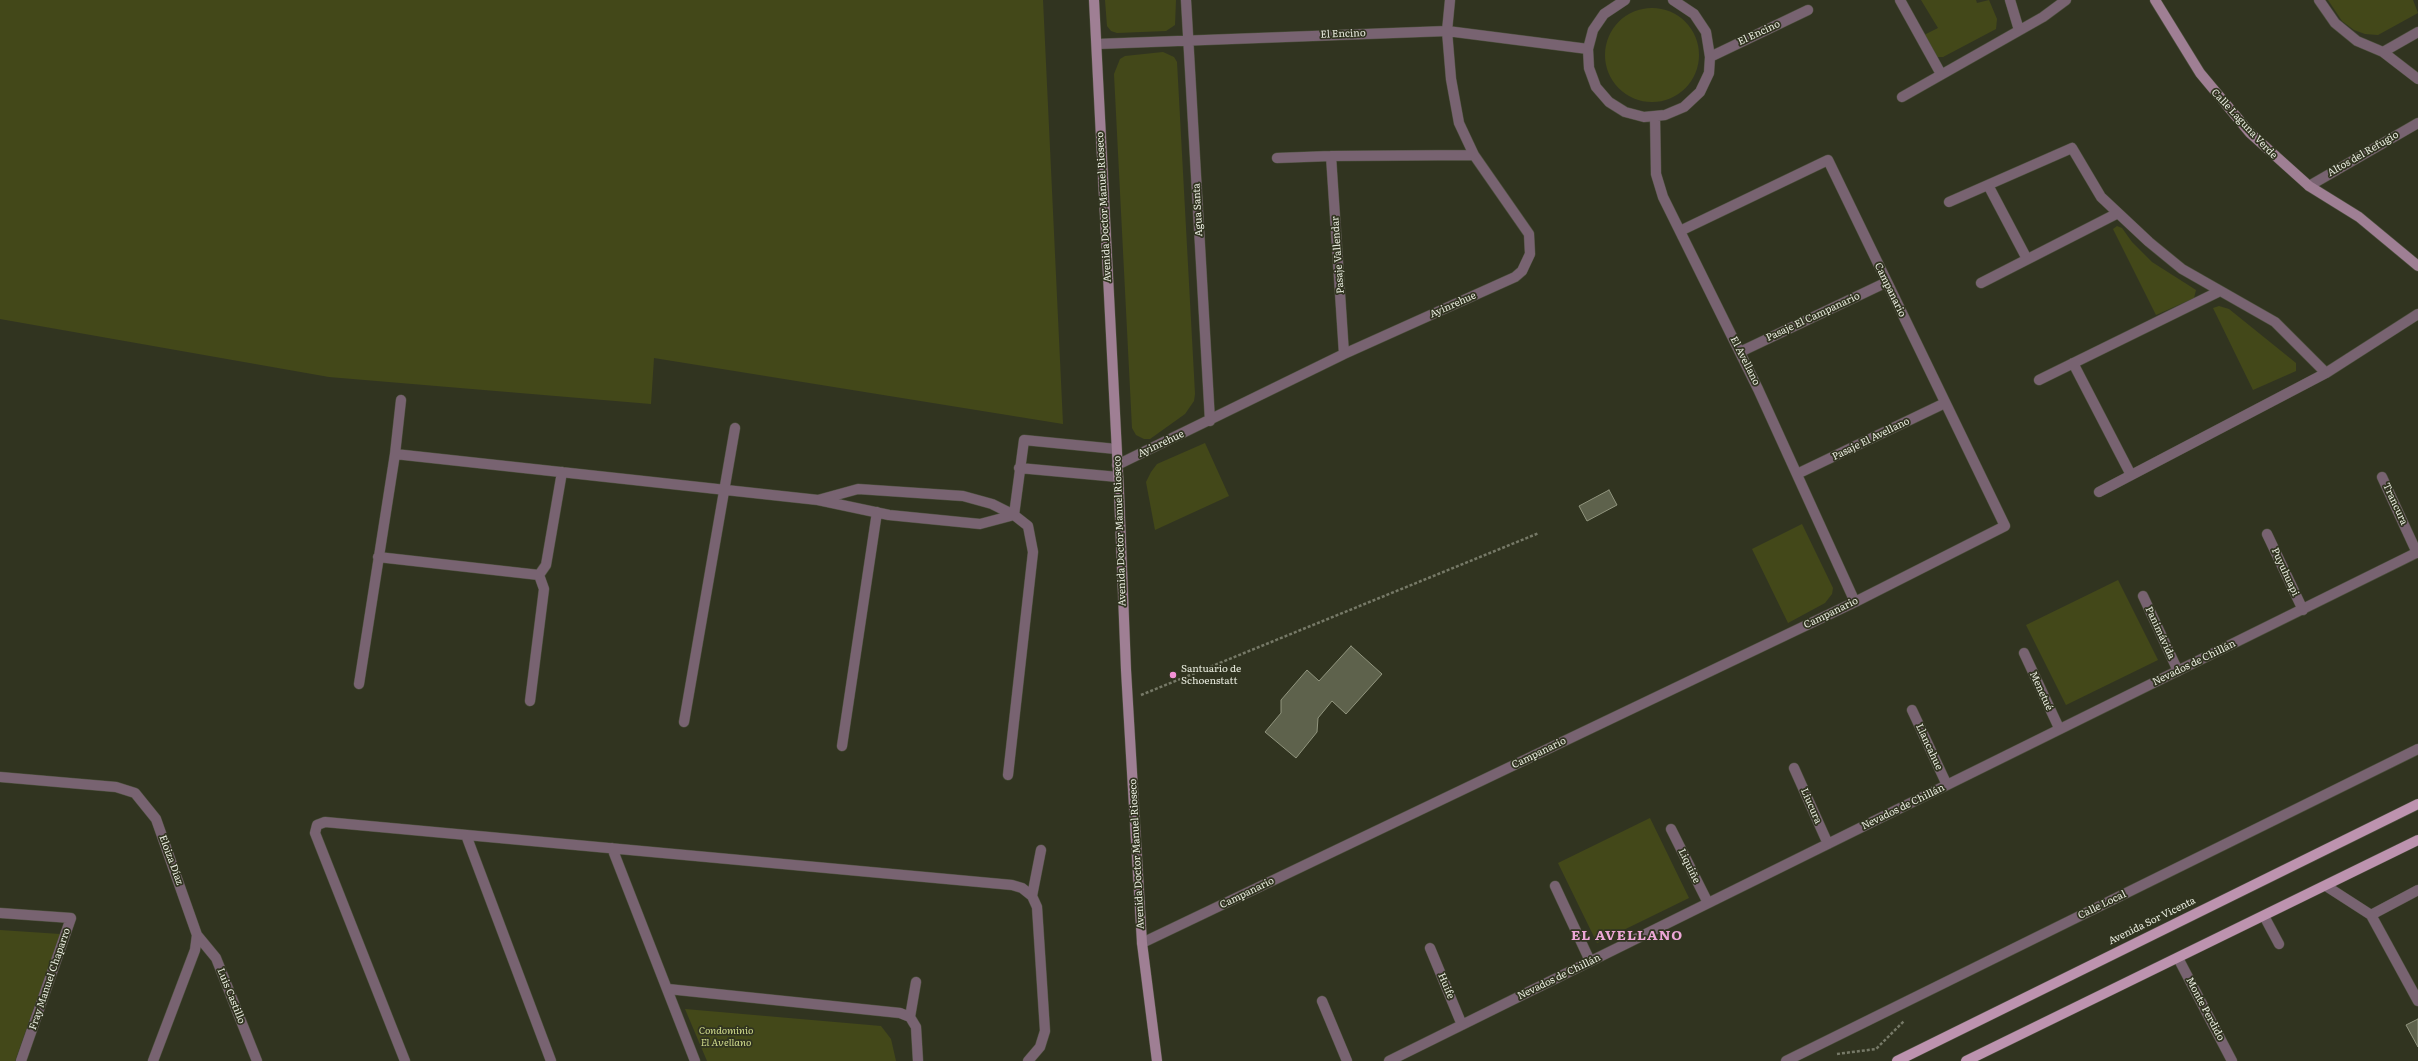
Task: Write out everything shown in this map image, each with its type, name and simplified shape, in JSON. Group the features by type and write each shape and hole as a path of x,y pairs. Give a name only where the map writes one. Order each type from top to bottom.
{"main road":[{"name":"Avenida Sor Vicenta","path":"1897,1061 2418,804"},
{"path":"1966,1061 2418,840"}],"street":[{"name":"Avenida Doctor Manuel Rioseco","path":"1094,0 1128,700 1142,943 1157,1061"},
{"name":"Agua Santa","path":"1186,0 1210,421"},
{"name":"Ayinrehue","path":"1117,465 1210,421 1344,354 1515,277 1522,271 1530,254 1529,234 1474,155 1459,123 1451,79 1447,31 1450,0"},
{"path":"1625,0 1604,14 1593,30 1588,49 1589,68 1596,86 1609,102 1625,112 1644,117 1665,115 1684,107 1700,92 1709,73 1710,57 1706,32 1694,14 1673,0"},
{"path":"1900,0 1941,74"},
{"path":"2010,0 2019,30"},
{"path":"1902,97 2019,30 2066,0"},
{"name":"Calle Laguna Verde","path":"2154,0 2181,46 2224,104 2278,161 2308,186 2359,217 2418,266"},
{"path":"2319,0 2335,23 2357,41 2383,52 2418,79"},
{"name":"El Encino","path":"1710,57 1808,10"},
{"name":"El Encino","path":"1097,44 1447,31 1588,49"},
{"path":"2383,52 2418,32"},
{"name":"El Avellano","path":"1655,116 1656,174 1663,197 1740,352 1855,602"},
{"name":"Altos del Refugio","path":"2308,186 2418,123"},
{"path":"1949,202 2072,148 2101,197 2149,242 2182,269 2275,322 2326,373"},
{"path":"1276,158 1474,155"},
{"name":"Pasaje Vallendar","path":"1331,156 1344,354"},
{"name":"Campanario","path":"1142,943 1855,602 2004,526 1828,160 1680,231"},
{"path":"1988,185 2027,259"},
{"path":"1981,282 2118,213"},
{"name":"Pasaje El Campanario","path":"1740,352 1887,282"},
{"path":"2039,380 2220,291"},
{"path":"2099,492 2326,373 2418,314"},
{"path":"2073,363 2131,475"},
{"path":"359,684 395,454 401,400"},
{"name":"Pasaje El Avellano","path":"1797,474 1945,404"},
{"path":"684,722 735,428"},
{"path":"1014,515 1019,468 1024,440 1116,449"},
{"path":"395,454 818,500 877,512 980,524 1014,515"},
{"path":"1019,468 1118,477"},
{"path":"539,575 546,565 562,472"},
{"name":"Trancura","path":"2382,477 2418,553"},
{"path":"818,500 858,489 963,496 992,504 1014,515 1028,526 1033,552 1008,775"},
{"path":"842,746 877,512"},
{"name":"Puyuhuapi","path":"2267,534 2303,610"},
{"name":"Nevados de Chillán","path":"1389,1061 2059,728 2418,553"},
{"path":"378,557 539,575"},
{"path":"530,701 544,589 539,575"},
{"name":"Panimávida","path":"2143,596 2178,671"},
{"name":"Menetué","path":"2024,653 2059,728"},
{"name":"Llancahue","path":"1912,710 1947,785"},
{"name":"Calle Local","path":"1786,1061 2418,749"},
{"name":"Liucura","path":"1794,768 1828,844"},
{"name":"Eloiza Díaz","path":"0,777 116,787 135,794 156,819 197,935"},
{"path":"405,1061 315,833 317,825 325,822 1012,885 1022,888 1032,896 1037,907 1046,1031 1040,1047 1028,1061"},
{"name":"Liquiñe","path":"1671,829 1708,903"},
{"path":"466,835 551,1061"},
{"path":"612,848 695,1061"},
{"path":"1032,896 1041,850"},
{"path":"1555,886 1590,962"},
{"path":"2326,886 2371,915 2418,1001"},
{"path":"2371,915 2418,890"},
{"name":"Fray Manuel Chaparro","path":"0,913 71,918 21,1061"},
{"path":"2264,916 2278,944"},
{"path":"153,1061 195,950 197,935"},
{"name":"Luis Castillo","path":"197,935 216,958 258,1061"},
{"name":"Huife","path":"1430,948 1462,1025"},
{"name":"Monte Perdido","path":"2178,958 2232,1061"},
{"path":"910,1017 916,982"},
{"path":"668,989 900,1013 910,1017 916,1026 918,1061"},
{"path":"1322,1001 1347,1061"}],"path":[{"path":"1128,700 1539,533"}],"green space":[{"path":"0,0 1043,0 1063,424 654,358 651,404 329,377 0,319"},
{"path":"1105,0 1176,0 1175,25 1166,31 1117,33 1111,31 1107,26"},
{"path":"1921,0 1976,0 1977,3 1989,0 1997,19 1996,29 1943,57 1934,57 1924,35 1938,28"},
{"path":"2328,0 2413,0 2418,13 2378,35 2365,34 2354,30 2342,21"},
{"path":"1643,8 1661,8 1670,11 1686,21 1696,37 1699,46 1699,64 1696,73 1686,89 1670,99 1661,102 1643,102 1634,99 1618,89 1608,73 1605,64 1605,46 1608,37 1618,21 1634,11"},
{"path":"1163,52 1174,57 1177,62 1195,394 1194,401 1185,414 1150,439 1144,439 1136,435 1132,428 1114,74 1120,59 1125,56"},
{"path":"2117,226 2122,228 2132,242 2152,262 2196,290 2194,298 2156,315 2113,229"},
{"path":"2219,306 2229,309 2296,363 2296,371 2253,390 2213,308"},
{"path":"1205,443 1229,496 1155,530 1146,482 1151,472 1157,464"},
{"path":"1802,524 1833,588 1832,594 1825,603 1788,623 1752,549"},
{"path":"2118,580 2158,660 2066,705 2026,625"},
{"path":"1650,818 1689,898 1597,943 1558,863"},
{"path":"0,930 60,934 15,1061 0,1061"},
{"name":"Condominio El Avellano","path":"685,1009 881,1026 891,1039 896,1061 707,1061"}],"building":[{"path":"1609,490 1617,505 1587,521 1579,506"},
{"path":"1351,646 1382,674 1346,714 1332,701 1318,718 1317,732 1296,758 1265,732 1281,713 1281,700 1307,670 1319,681"},
{"path":"2418,1019 2418,1047 2406,1025"}],"place":[{"name":"Santuario de Schoenstatt","path":"1173,675"}],"district":[{"name":"EL AVELLANO","path":"1627,936"}]}
